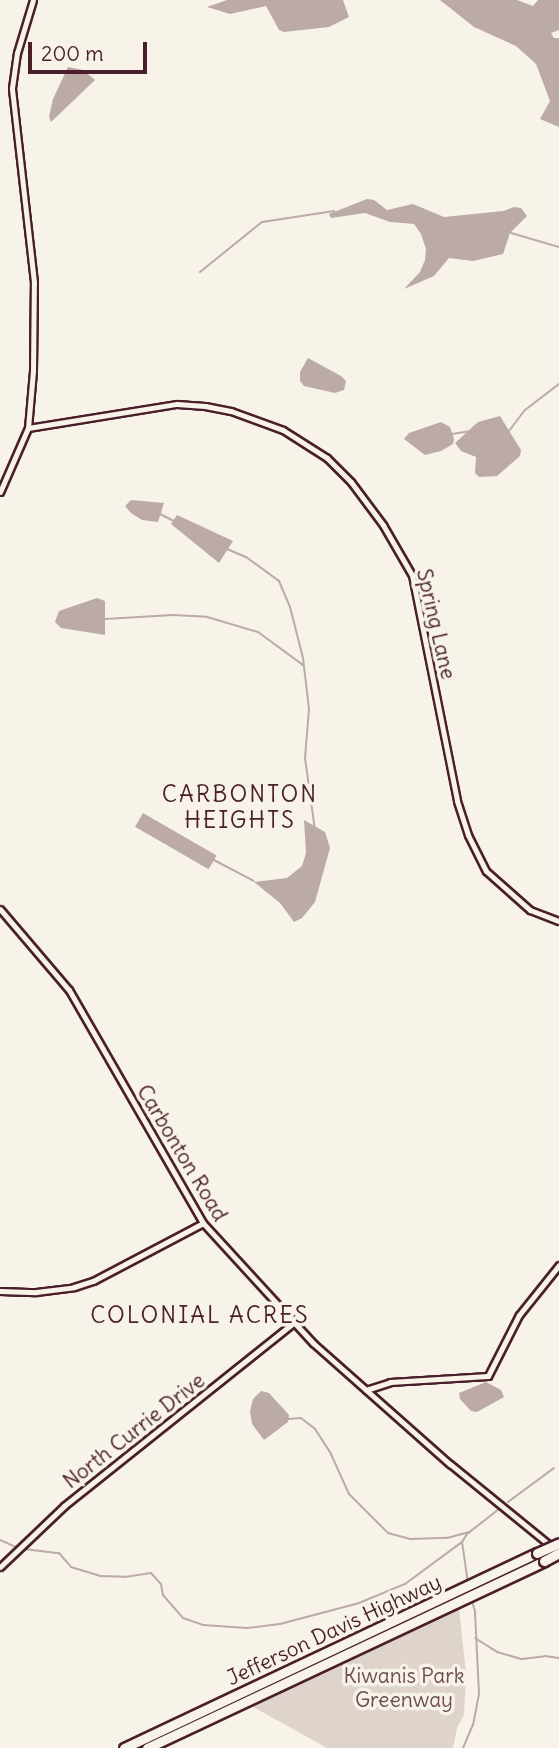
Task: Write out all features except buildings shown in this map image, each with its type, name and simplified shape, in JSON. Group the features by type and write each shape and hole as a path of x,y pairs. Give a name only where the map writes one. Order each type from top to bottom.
{"highway":[{"name":"Jefferson Davis Highway","path":"124,1748 559,1542"},
{"name":"Jefferson Davis Highway","path":"147,1748 559,1554"}],"street":[{"path":"0,492 28,428 34,282 12,88 17,54 33,0"},
{"name":"Spring Lane","path":"28,428 177,404 205,406 231,411 283,430 327,458 351,482 383,525 412,575 457,801 486,871 530,910 559,921"},
{"name":"Carbonton Road","path":"0,909 69,990 203,1223 292,1324 559,1554"},
{"path":"0,1291 36,1292 74,1287 93,1281 203,1223"},
{"path":"366,1390 390,1382 488,1376 519,1315 559,1265"},
{"name":"North Currie Drive","path":"0,1567 64,1506 292,1324"}],"green space":[{"name":"Kiwanis Park Greenway","path":"458,1598 466,1674 464,1715 457,1728 453,1748 327,1748 237,1698"}],"shaded area":[{"path":"227,0 343,0 349,17 329,27 284,32 279,30 266,6 230,14 207,7"},
{"path":"440,0 517,0 533,6 538,0 559,0 559,30 551,33 554,38 559,38 559,127 540,119 550,101 536,64 516,46 474,27"},
{"path":"68,67 83,70 95,80 51,122 49,117 53,99"},
{"path":"367,199 374,200 387,210 413,204 444,217 503,211 514,207 521,208 527,216 510,233 503,254 473,261 449,258 434,276 404,289 420,272 425,260 426,249 414,224 390,222 365,213 331,218 329,214"},
{"path":"308,358 341,376 346,381 344,390 335,393 304,386 300,381 300,372"},
{"path":"500,416 521,450 520,456 497,476 479,477 475,473 476,457 461,451 455,443 478,422"},
{"path":"441,422 450,427 454,439 453,444 441,451 425,455 404,439 409,433"},
{"path":"131,500 164,503 158,522 142,520 131,513 125,506"},
{"path":"177,515 233,541 219,563 171,524"},
{"path":"97,598 105,601 105,635 61,628 55,622 59,611"},
{"path":"143,813 217,856 209,869 135,827"},
{"path":"304,820 325,832 330,848 315,902 302,918 294,922 280,903 254,882 287,878 302,866 306,853"},
{"path":"486,1382 501,1390 504,1397 477,1412 471,1411 460,1399 459,1393"},
{"path":"261,1391 269,1393 289,1415 288,1422 264,1440 252,1424 250,1411 253,1399"}],"waterway":[{"path":"200,272 262,222 334,211"},
{"path":"511,233 559,247"},
{"path":"509,431 525,410 559,384"},
{"path":"452,434 471,431"},
{"path":"160,514 174,521"},
{"path":"227,549 246,557 279,581 290,607 303,658 309,709 305,758 315,830"},
{"path":"105,619 173,615 207,617 258,632 303,665"},
{"path":"212,859 254,881"},
{"path":"288,1419 301,1418 315,1429 330,1452 349,1494 388,1533 411,1539 447,1538 470,1532"},
{"path":"508,1502 554,1468"},
{"path":"468,1583 462,1542 467,1534 498,1510"},
{"path":"0,1540 18,1548"},
{"path":"24,1549 59,1553 71,1567 100,1576 125,1577 151,1573 161,1584 163,1595 183,1618 203,1625 247,1628 280,1624 359,1603 405,1584 462,1542"},
{"path":"463,1748 473,1725 479,1694 475,1611 471,1599"},
{"path":"475,1638 497,1652 522,1659 545,1656 559,1658"}],"district":[{"name":"CARBONTON HEIGHTS","path":"240,807"},
{"name":"COLONIAL ACRES","path":"200,1315"}]}
